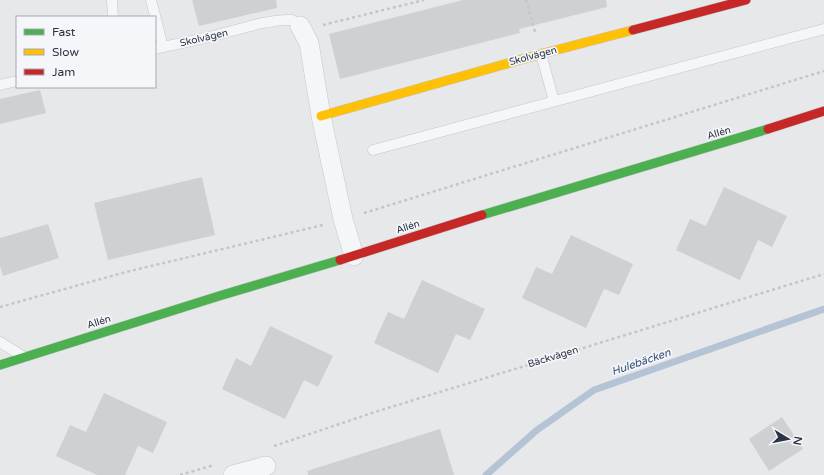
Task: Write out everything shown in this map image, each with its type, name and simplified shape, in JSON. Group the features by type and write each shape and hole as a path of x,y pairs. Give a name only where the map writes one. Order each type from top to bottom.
{"street":[{"name":"Skolvägen","path":"321,116 541,54 746,0"},
{"name":"Skolvägen","path":"300,26 309,43 321,116 343,219 354,256"},
{"name":"Allén","path":"0,365 219,296 354,256 437,229 824,111"},
{"path":"233,475 266,466"}],"lane":[{"path":"112,0 113,16"},
{"path":"151,0 154,16"},
{"name":"Skolvägen","path":"159,48 282,19 292,20 300,26"},
{"path":"156,30 159,48"},
{"path":"373,150 824,30"},
{"path":"541,54 554,101"},
{"path":"0,85 16,81"},
{"path":"0,342 24,357"}],"path":[{"path":"319,26 424,0"},
{"path":"526,0 541,54"},
{"path":"0,307 126,272 312,229 824,71"},
{"name":"Bäckvägen","path":"282,444 378,411 824,274"}],"building":[{"path":"192,0 276,0 277,8 199,26"},
{"path":"463,0 606,0 607,7 519,29 520,33 340,79 329,34"},
{"path":"40,90 46,113 0,124 0,99"},
{"path":"202,177 215,235 108,260 94,203"},
{"path":"724,187 787,216 772,247 758,240 740,280 676,250 690,219 706,226"},
{"path":"48,224 59,258 3,276 0,266 0,238"},
{"path":"571,235 633,264 619,295 604,289 586,328 522,298 536,267 552,274"},
{"path":"422,280 485,309 470,340 456,334 438,373 374,343 388,312 404,319"},
{"path":"270,326 333,356 318,387 304,380 285,419 222,389 236,358 251,366"},
{"path":"104,393 167,422 153,453 138,446 125,475 97,475 56,456 70,425 86,432"},
{"path":"782,417 803,449 769,471 749,439"},
{"path":"440,429 454,475 308,475 307,471"}],"waterway":[{"name":"Hulebäcken","path":"486,475 537,430 594,390 824,309"}],"traffic: fast":[{"path":"482,215 768,129"},
{"path":"0,365 219,296 340,260"}],"traffic: slow":[{"path":"321,116 541,54 633,30"}],"traffic: jam":[{"path":"633,30 746,0"},
{"path":"768,129 824,111"},
{"path":"340,260 482,215"}]}
